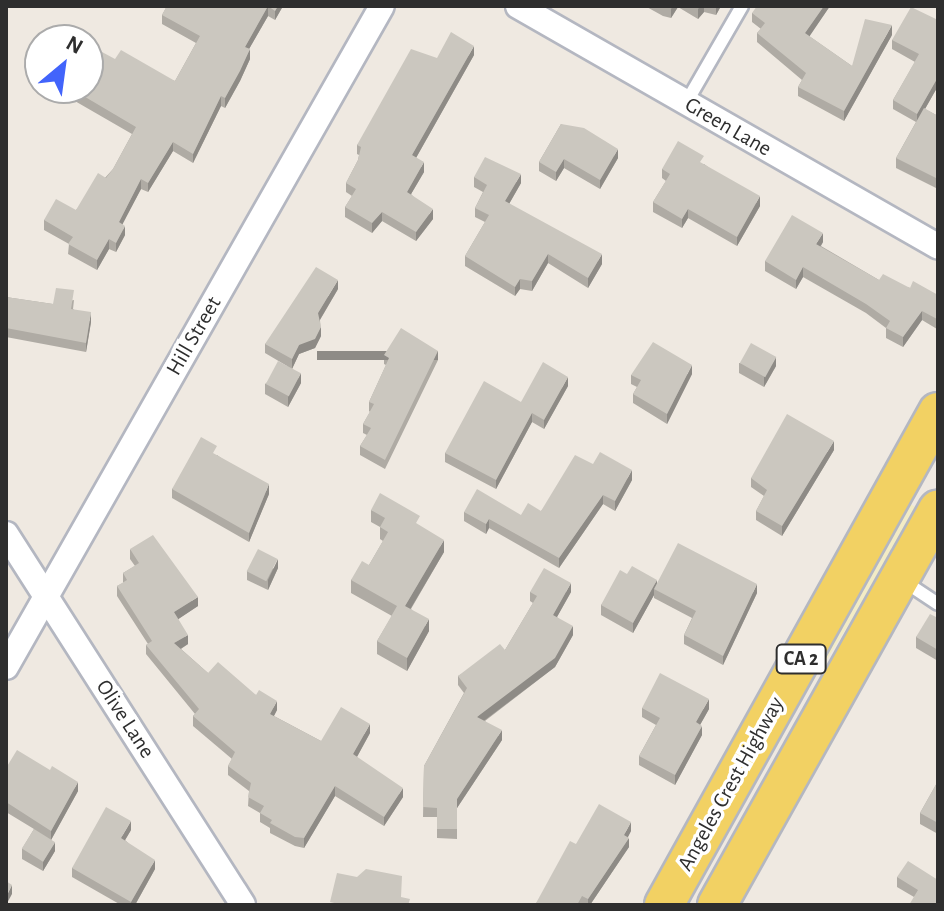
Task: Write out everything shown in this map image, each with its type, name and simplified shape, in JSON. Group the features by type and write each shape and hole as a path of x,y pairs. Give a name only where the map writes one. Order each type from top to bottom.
{"main road":[{"name":"Angeles Crest Highway","path":"664,905 938,412"},
{"name":"CA 2","path":"717,905 938,510"}],"street":[{"name":"Hill Street","path":"6,667 382,6"},
{"name":"Green Lane","path":"518,6 938,247"},
{"name":"Olive Lane","path":"6,534 243,905"}],"lane":[{"path":"686,103 742,6"},
{"path":"900,578 938,604"}],"sand":[{"path":"904,500 920,510 674,904 658,894"}],"building":[{"path":"167,6 268,6 245,47 250,49 240,71 225,98 221,96 193,154 173,142 148,183 141,179 119,222 125,226 116,243 109,239 97,260 68,244 73,237 44,220 56,199 76,210 98,173 106,178 113,169 136,127 97,104 104,104 104,53 115,59 121,50 175,81 200,36 162,15"},
{"path":"757,6 824,6 805,33 852,66 865,19 892,25 844,111 798,87 806,73 757,33 765,23 752,13"},
{"path":"911,7 938,20 938,77 917,114 893,100 919,54 892,40"},
{"path":"451,32 474,46 412,155 424,162 407,192 433,209 416,232 382,212 372,223 345,207 356,189 346,183 358,160 361,147 357,145 411,49 437,58"},
{"path":"924,108 938,116 938,179 896,158"},
{"path":"561,124 584,128 618,149 600,180 564,159 556,172 539,162"},
{"path":"678,141 704,156 700,162 760,196 737,237 688,209 682,219 653,202 670,174 662,169"},
{"path":"485,157 521,174 505,201 602,254 588,278 548,254 532,281 520,279 515,287 465,256 489,215 475,208 487,185 474,177"},
{"path":"792,215 823,233 816,244 879,280 883,274 910,288 913,281 938,295 937,319 922,311 903,337 886,328 890,321 866,304 803,267 796,280 765,261"},
{"path":"316,267 338,280 318,313 321,327 315,339 299,345 292,359 265,344"},
{"path":"56,288 74,290 71,309 91,312 86,343 6,328 6,297 53,304"},
{"path":"401,328 438,351 385,460 360,446 371,428 363,424 374,404 369,402 389,358 384,355"},
{"path":"653,342 692,365 667,414 633,394 641,380 631,375"},
{"path":"751,343 776,357 765,377 740,363"},
{"path":"278,361 301,373 289,396 266,384"},
{"path":"543,362 568,377 544,420 532,413 496,480 445,453 484,381 521,402"},
{"path":"787,414 834,441 782,526 756,511 767,490 751,478"},
{"path":"201,437 217,446 213,453 269,484 249,533 172,489"},
{"path":"600,452 632,470 615,501 603,495 559,558 489,519 486,524 464,512 477,489 521,515 528,503 541,511 575,455 593,464"},
{"path":"380,493 420,516 416,523 444,540 405,606 429,619 407,658 377,641 397,606 351,580 362,561 369,565 388,532 380,527 385,518 371,510"},
{"path":"153,535 198,597 174,612 188,635 174,643 208,673 218,662 256,695 259,690 277,701 270,714 321,741 341,707 370,724 353,754 403,788 384,817 335,786 304,838 295,837 270,823 272,820 260,813 264,806 248,797 251,783 228,766 235,752 193,716 199,709 146,645 152,641 117,586 127,580 123,573 139,563 130,549"},
{"path":"678,543 757,584 723,656 684,635 696,611 654,589"},
{"path":"258,549 278,559 266,581 247,571"},
{"path":"632,566 657,580 633,623 601,605 620,570 627,574"},
{"path":"544,568 571,583 553,615 573,626 555,658 477,717 502,730 457,799 457,829 437,829 437,808 423,807 424,766 467,688 458,676 500,644 505,650 537,596 530,592"},
{"path":"930,614 938,618 938,650 916,637"},
{"path":"660,673 709,699 696,722 702,726 675,775 639,756 660,718 642,708"},
{"path":"17,750 78,782 51,831 6,802 6,768"},
{"path":"938,781 938,823 920,813"},
{"path":"599,804 631,822 624,835 629,838 588,899 582,896 577,905 535,905 570,841 576,844"},
{"path":"106,807 131,821 121,838 155,860 131,902 72,868"},
{"path":"34,829 55,842 43,862 22,849"},
{"path":"908,861 938,880 938,905 909,905 918,890 897,877"},
{"path":"366,869 402,876 401,897 410,899 408,905 343,905 330,902 337,873 357,877"},
{"path":"6,881 12,885 6,897"}]}
